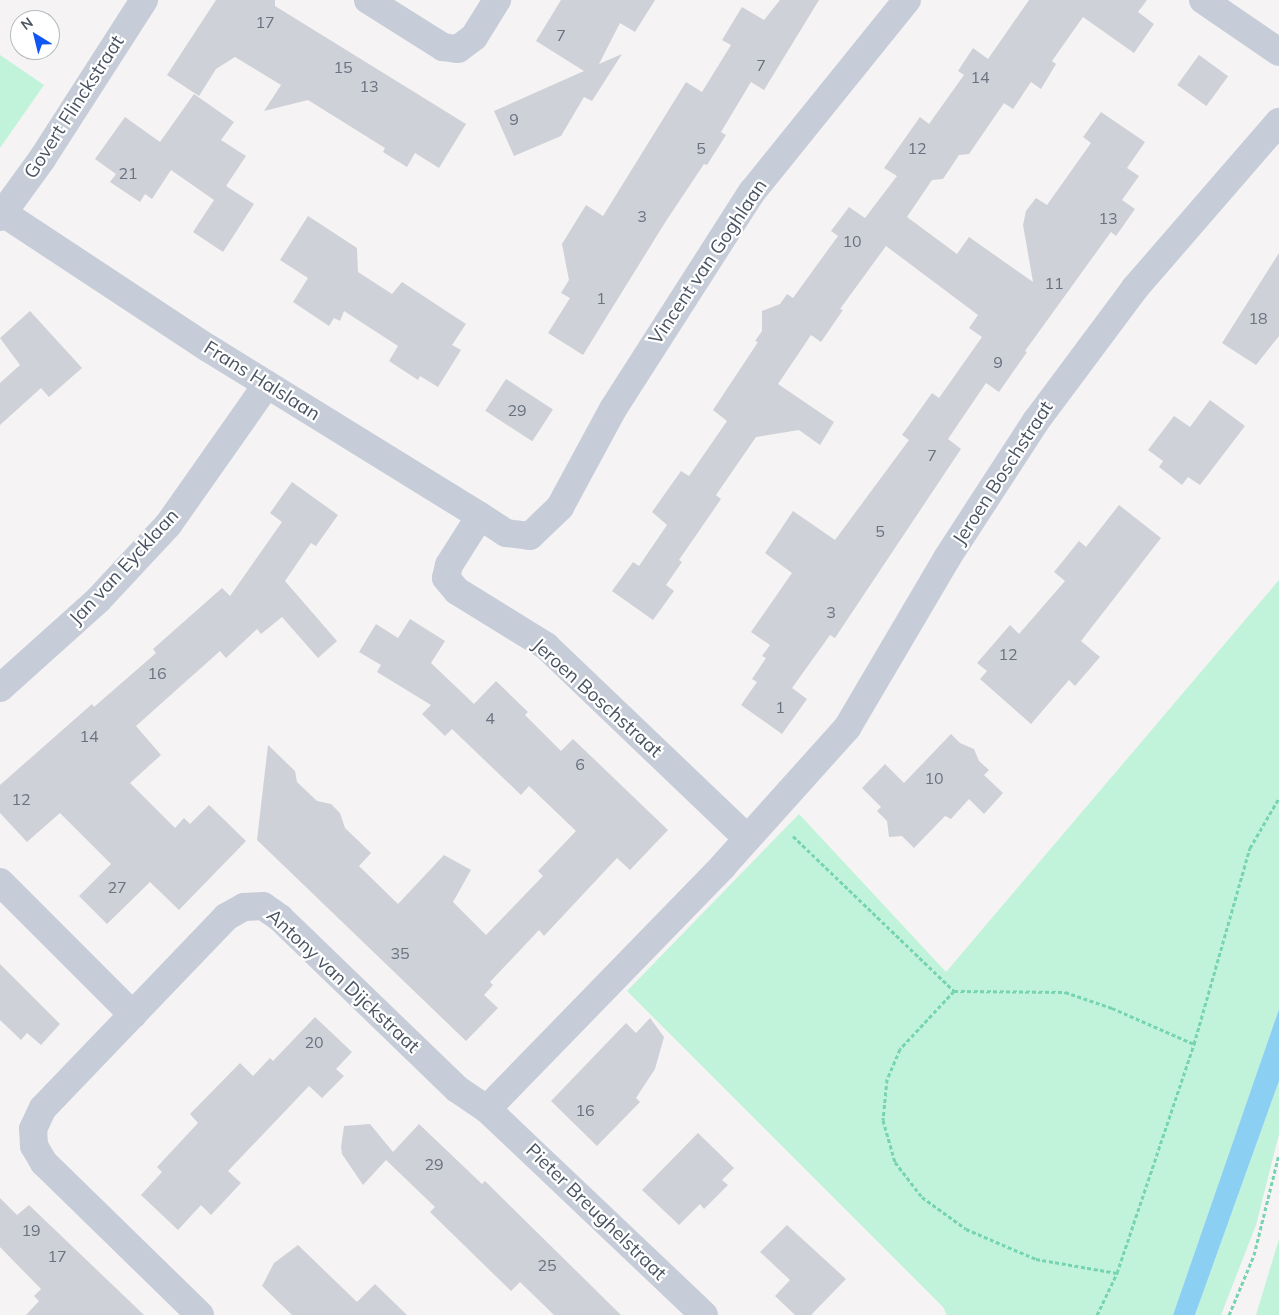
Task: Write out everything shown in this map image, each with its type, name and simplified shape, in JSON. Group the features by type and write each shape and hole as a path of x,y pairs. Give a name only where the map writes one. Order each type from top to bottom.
{"street":[{"name":"Govert Flinckstraat","path":"1,214 42,159 144,0"},
{"path":"368,0 443,47 458,49 474,37 497,0"},
{"name":"Vincent van Goghlaan","path":"530,536 560,507 613,408 752,192 907,0"},
{"path":"1203,0 1279,52"},
{"name":"Jeroen Boschstraat","path":"487,1109 716,873 746,837 847,728 985,496 1090,346 1135,288 1279,122"},
{"name":"Frans Halslaan","path":"1,214 267,384 506,533 530,536"},
{"name":"Jan van Eycklaan","path":"0,688 98,600 168,524 267,384"},
{"name":"Jeroen Boschstraat","path":"480,516 449,566 446,578 457,591 546,646 746,837"},
{"path":"0,882 133,1015"},
{"name":"Antony van Dijckstraat","path":"200,1315 44,1163 34,1146 33,1128 43,1108 226,917 244,907 263,906 280,918 457,1089 487,1109"},
{"name":"Pieter Breughelstraat","path":"487,1109 704,1315"}],"path":[{"path":"1097,1315 1118,1273 1194,1044 1250,848 1279,798"},
{"path":"768,813 954,991 1065,992 1112,1008 1194,1044"},
{"path":"954,991 900,1049 887,1079 883,1120 895,1162 922,1197 966,1229 1036,1258 1118,1273"},
{"path":"1228,1315 1254,1255 1279,1154"}],"green space":[{"path":"0,55 44,85 0,148"},
{"path":"1279,580 1279,1009 1173,1315 947,1315 943,1307 627,991 799,814 946,972"},
{"path":"1279,1081 1279,1134 1256,1225 1221,1315 1195,1315"},
{"path":"1279,1239 1279,1315 1256,1315"}],"water":[{"path":"1279,1009 1279,1081 1195,1315 1173,1315"}],"building":[{"path":"216,0 275,0 275,6 466,124 439,168 415,153 407,167 383,152 385,148 308,100 264,111 281,85 235,57 216,69 199,96 167,75"},
{"path":"561,0 655,0 635,32 620,23 599,64 622,54 592,101 584,97 561,136 514,156 494,111 584,71 536,41"},
{"path":"780,0 819,0 764,90 751,82 721,132 726,135 707,165 704,164 666,221 583,355 548,333 570,298 561,293 569,280 562,244 586,205 603,216 686,82 702,92 731,45 722,40 742,7 764,20"},
{"path":"1029,0 1147,0 1138,12 1154,24 1134,53 1083,17 1052,61 1056,64 1041,89 1031,82 1013,109 1004,103 969,154 959,155 943,179 932,180 907,217 957,254 969,237 1033,282 1023,225 1026,211 1036,198 1047,205 1091,143 1083,137 1101,112 1145,142 1127,168 1139,176 1122,200 1135,209 1116,236 1111,232 1025,351 1027,352 999,392 986,383 948,439 961,449 835,638 830,635 792,688 807,699 782,734 741,705 757,682 752,679 766,658 762,656 770,645 751,632 792,573 765,553 793,511 835,540 909,440 902,435 932,393 939,398 982,337 969,328 978,315 886,246 840,309 843,310 821,342 811,335 778,384 834,422 820,445 799,430 756,437 716,495 721,499 679,560 682,562 666,585 674,591 653,620 612,591 633,562 639,566 667,525 652,512 681,471 689,476 727,421 713,410 758,342 755,341 762,331 762,311 780,304 787,294 793,298 838,236 831,231 849,207 865,218 897,176 884,168 920,117 929,124 964,75 958,71 973,48 988,59"},
{"path":"1199,55 1228,76 1206,106 1177,85"},
{"path":"194,94 234,122 221,140 246,156 226,186 254,204 223,252 193,232 214,200 171,170 152,199 145,194 140,202 110,182 116,174 95,159 125,117 160,142"},
{"path":"308,216 357,248 358,272 392,294 402,282 466,324 452,345 461,350 438,387 420,376 418,380 389,361 398,346 344,311 340,321 334,318 329,326 293,302 308,278 280,260"},
{"path":"1279,253 1279,336 1256,365 1222,343"},
{"path":"30,311 82,368 49,397 41,388 0,425 0,383 20,365 0,338"},
{"path":"506,379 553,409 532,441 485,411"},
{"path":"1210,400 1245,426 1200,485 1188,477 1182,485 1159,467 1163,461 1148,450 1174,416 1190,427"},
{"path":"292,482 338,515 316,546 311,543 285,581 337,641 318,658 282,617 261,634 257,629 226,658 220,651 136,726 161,755 130,783 175,828 184,818 190,824 209,805 246,841 179,910 150,882 107,924 79,896 111,864 60,813 27,842 0,813 0,785 92,704 94,707 156,653 153,649 222,588 230,596 282,522 270,513"},
{"path":"1119,505 1161,538 1081,641 1100,657 1075,686 1069,680 1031,724 980,679 987,671 977,663 1010,625 1019,634 1065,581 1054,572 1079,541 1086,547"},
{"path":"410,619 445,641 431,663 474,704 496,681 528,712 525,715 561,751 573,739 668,830 630,870 617,858 544,936 539,930 490,982 493,985 484,995 498,1008 466,1041 257,840 268,745 295,771 297,782 317,801 331,804 340,813 345,828 371,853 359,866 398,904 444,855 471,870 453,902 486,935 543,876 538,871 576,831 529,786 521,795 452,729 445,736 422,714 431,705 377,672 381,665 359,652 376,624 398,638"},
{"path":"951,734 960,743 974,749 979,761 989,770 984,775 1003,793 984,814 969,799 951,819 945,816 914,848 902,836 889,837 887,821 877,811 881,807 862,788 885,764 904,783"},
{"path":"0,964 60,1024 41,1045 27,1033 21,1040 0,1020"},
{"path":"315,1017 352,1052 336,1069 344,1076 322,1098 309,1086 228,1171 241,1183 211,1215 201,1205 178,1230 141,1195 162,1172 157,1167 198,1123 190,1114 240,1063 253,1076 270,1058 273,1061"},
{"path":"650,1018 664,1037 655,1069 636,1098 640,1102 597,1146 551,1101 626,1023 636,1033"},
{"path":"370,1124 393,1152 419,1124 482,1184 485,1181 621,1315 554,1315 520,1282 511,1291 430,1212 435,1207 386,1160 363,1185 342,1154 341,1147 344,1126"},
{"path":"698,1133 734,1168 722,1180 728,1185 704,1209 700,1204 679,1225 642,1190"},
{"path":"0,1198 17,1215 29,1205 144,1315 26,1315 39,1301 34,1296 41,1289 0,1247"},
{"path":"787,1225 846,1279 811,1315 795,1315 775,1296 790,1280 760,1252"},
{"path":"298,1245 357,1302 375,1284 407,1315 292,1315 262,1286 274,1263"}]}
